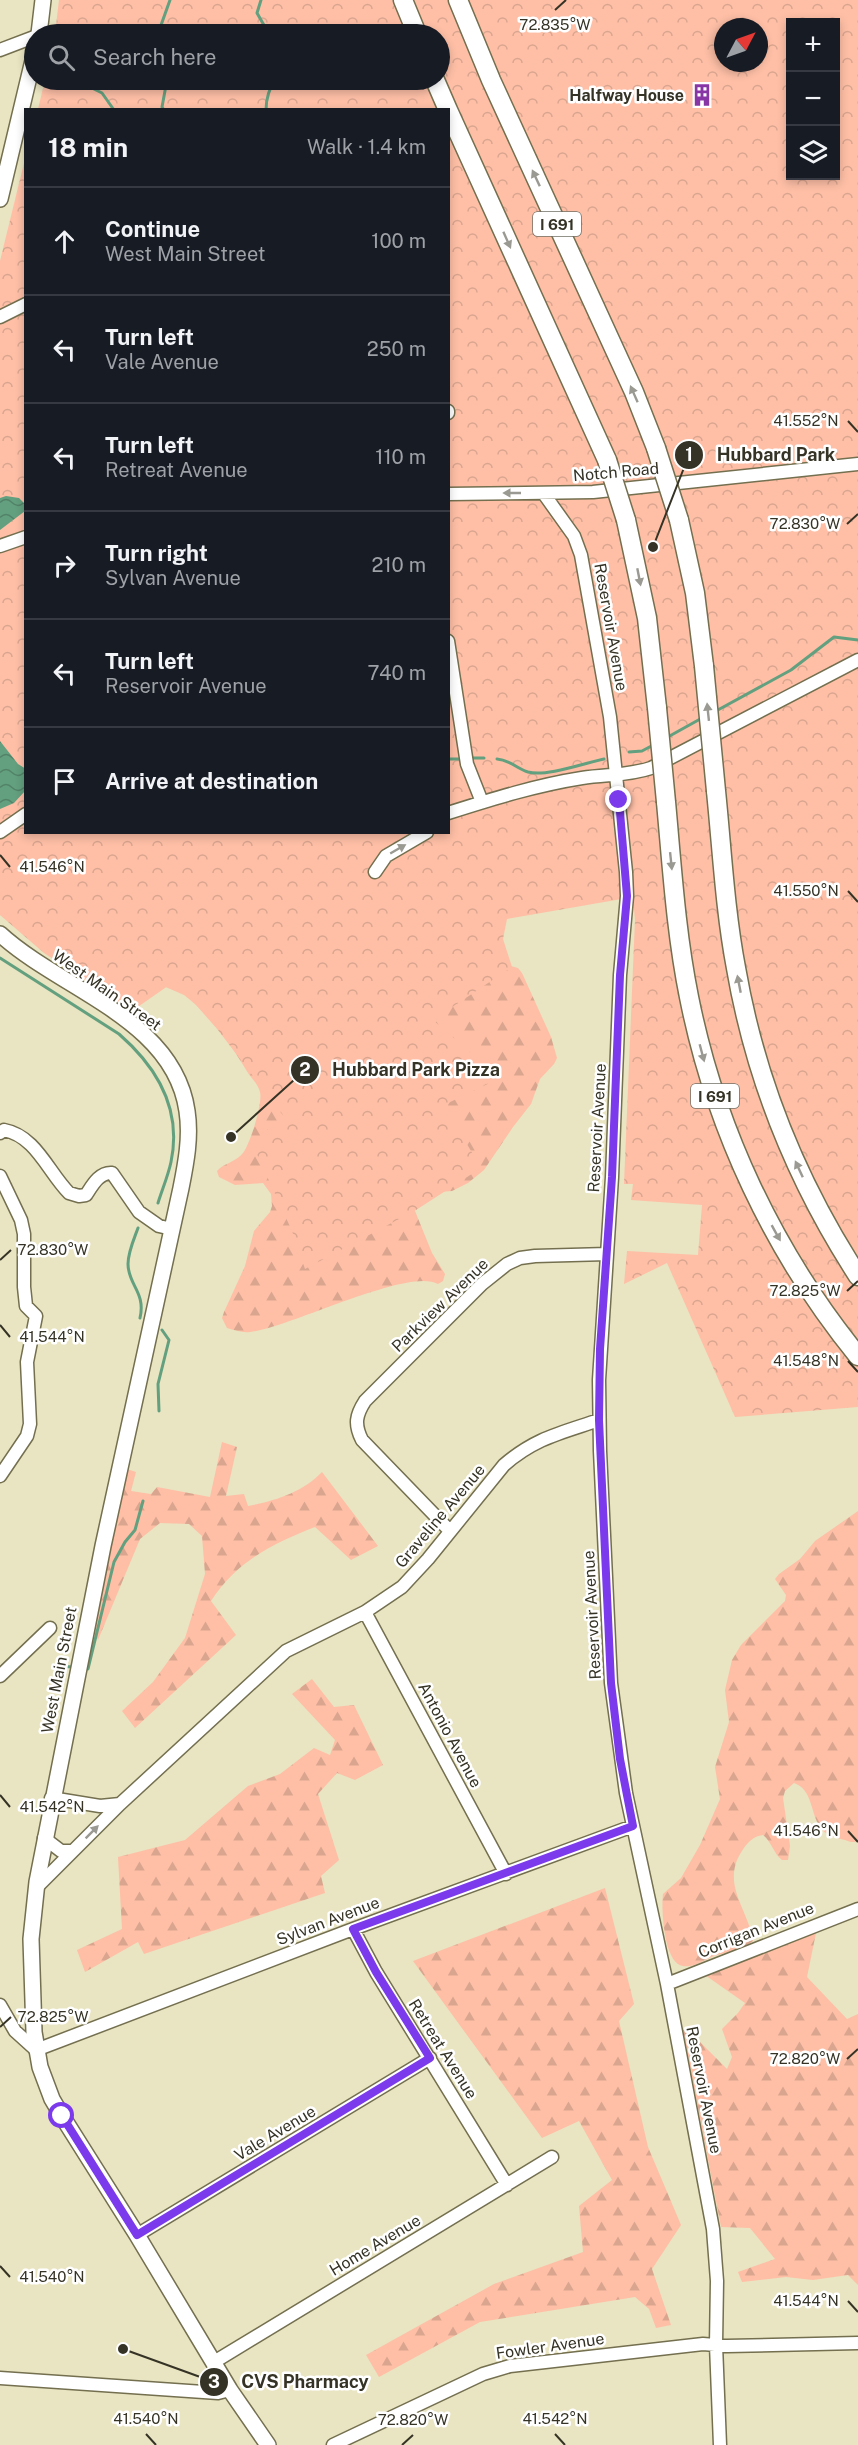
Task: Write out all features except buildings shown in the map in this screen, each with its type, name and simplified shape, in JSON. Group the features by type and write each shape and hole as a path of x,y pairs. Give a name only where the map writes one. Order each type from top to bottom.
{"highway":[{"path":"403,0 413,24"},
{"name":"I 691","path":"458,0 491,81 634,392 656,448 679,519 695,593 730,935 742,1001 772,1105 799,1168 832,1234 858,1276"},
{"name":"I 691","path":"439,90 447,108"},
{"name":"I 691","path":"450,114 606,460 626,520 645,603 687,985 702,1052 719,1108 745,1171 779,1239 815,1298 858,1356"}],"main road":[{"path":"40,24 43,0"},
{"path":"0,199 26,90"},
{"name":"West Main Street","path":"0,934 29,958 140,1030 167,1059 183,1091 189,1129 186,1166 78,1668 44,1838 31,1940 36,2050 52,2100 137,2235 230,2390 268,2445"}],"street":[{"path":"0,50 24,41"},
{"path":"0,316 24,305"},
{"name":"Notch Road","path":"450,494 593,492 858,464"},
{"name":"Reservoir Avenue","path":"544,494 574,536 581,555 604,677 627,896 620,975 607,1254 600,1349 599,1420 611,1683 620,1759 667,1984 713,2229 717,2281 716,2345 720,2445"},
{"path":"0,546 24,538"},
{"path":"450,654 467,764 482,802"},
{"path":"454,811 574,780 616,776 651,768 858,660"},
{"path":"0,832 24,815"},
{"path":"375,872 386,856 424,834"},
{"path":"0,1133 4,1130 12,1132 29,1141 69,1193 79,1196 86,1195 101,1176 106,1172 112,1173 139,1212 159,1226 172,1229"},
{"path":"0,1176 21,1220 24,1234 26,1306 36,1316 27,1362 30,1424 27,1436 0,1476"},
{"name":"Parkview Avenue","path":"450,1532 362,1440 357,1430 356,1420 365,1401 482,1284 507,1264 520,1258 535,1256 607,1254"},
{"name":"Graveline Avenue","path":"36,1887 120,1804 286,1651 365,1612 402,1587 504,1465 517,1453 546,1437 599,1420"},
{"name":"Antonio Avenue","path":"365,1612 506,1874"},
{"path":"0,1676 50,1628"},
{"path":"51,1798 100,1806 120,1804"},
{"name":"Sylvan Avenue","path":"36,2050 353,1929 633,1826"},
{"path":"44,1838 61,1851 73,1851"},
{"name":"Corrigan Avenue","path":"667,1984 858,1909"},
{"name":"Retreat Avenue","path":"353,1929 376,1972 507,2185"},
{"path":"0,2005 15,2031 36,2050"},
{"name":"Vale Avenue","path":"137,2235 430,2058"},
{"name":"Home Avenue","path":"214,2362 552,2157"},
{"name":"Fowler Avenue","path":"333,2445 498,2369 692,2345 858,2343"},
{"path":"0,2378 218,2393 230,2390"}],"green space":[{"path":"59,0 858,0 858,1407 735,1417 667,1263 624,1284 627,1251 698,1255 702,1205 631,1200 633,1184 624,1184 635,920 633,897 507,919 503,939 512,967 433,1020 500,1078 444,1105 481,1168 416,1210 305,1269 292,1231 254,1148 262,1133 285,1118 218,1030 175,981 132,1011 44,953 0,915 0,261 24,163 24,834 450,834 450,108 38,108 43,90 450,90 450,24 56,24"},
{"path":"24,833 33,834 518,968 551,1037 557,1058 540,1079 531,1104 484,1170 468,1183 452,1191 439,1192 413,1206 432,1253 445,1274 443,1281 438,1284 423,1281 401,1284 268,1328 247,1332 227,1328 222,1318 224,1312 245,1266 254,1231 270,1212 272,1206 271,1194 263,1183 235,1185 219,1177 217,1171 234,1161 246,1148 258,1114 259,1089 220,1031 184,995 0,915 0,850"},
{"path":"222,1442 237,1447 226,1496 244,1494 248,1506 258,1504 297,1490 322,1472 378,1546 351,1560 315,1527 270,1547 244,1564 221,1587 211,1601 236,1635 135,1728 122,1711 153,1682 185,1638 205,1574 202,1536 189,1524 160,1523 140,1539 98,1640 94,1633 127,1469 136,1472 131,1491 151,1494 157,1487 210,1497"},
{"path":"858,1511 858,1841 852,1842 838,1838 822,1830 808,1796 800,1786 794,1783 785,1791 783,1798 790,1846 788,1860 782,1860 779,1857 763,1835 748,1843 736,1863 735,1886 753,1941 695,1965 683,1966 677,1963 668,1946 663,1923 663,1894 681,1878 700,1845 720,1799 715,1767 729,1722 725,1690 732,1660 741,1645 785,1601 786,1595 775,1579 779,1574 800,1559 815,1541"},
{"path":"312,1679 334,1707 354,1705 383,1765 355,1780 337,1773 318,1794 339,1860 321,1876 325,1893 144,1954 138,1942 85,1972 77,1950 122,1929 118,1857 185,1840 248,1786 280,1774 314,1748 330,1755 335,1740 292,1694"},
{"path":"605,1888 634,2004 619,2021 648,2147 681,2225 652,2269 671,2325 656,2328 649,2309 635,2297 480,2322 379,2377 366,2355 494,2284 583,2252 579,2206 612,2180 579,2121 542,2138 413,1961"},
{"path":"817,1928 807,1977 847,2019 858,2014 858,2285 848,2275 813,2280 786,2277 742,2282 738,2272 775,2259 750,2228 721,2227 683,2030 688,2030 727,2069 732,2057 722,2029 745,2003 705,1975"}],"water":[{"path":"6,496 19,498 24,503 24,512 0,530 0,498"},
{"path":"0,741 18,764 24,768 24,792 14,803 0,809"}],"waterway":[{"path":"161,24 170,0"},
{"path":"261,0 257,13 263,24"},
{"path":"96,90 102,93 113,108"},
{"path":"163,108 165,90"},
{"path":"266,108 270,90"},
{"path":"716,711 791,670 834,637 858,640"},
{"path":"666,738 702,718"},
{"path":"629,752 642,751 655,744"},
{"path":"470,758 484,758"},
{"path":"450,759 463,759"},
{"path":"497,759 536,773 555,771 604,759"},
{"path":"0,958 119,1034 133,1047 155,1076 170,1108 174,1143 170,1167 158,1203"},
{"path":"138,1228 130,1250 128,1264 141,1302 140,1318"},
{"path":"159,1411 158,1384 169,1340 162,1330"},
{"path":"83,1668 88,1669 114,1562 135,1530 143,1501"},
{"path":"56,1666 73,1667"}],"place":[{"name":"Halfway House","path":"702,95"},
{"name":"Hubbard Park","path":"653,547"},
{"name":"Hubbard Park Pizza","path":"231,1137"},
{"name":"CVS Pharmacy","path":"123,2349"}],"route":[{"path":"62,2116 137,2235 430,2058 376,1972 353,1929 633,1826 620,1759 611,1683 599,1420 600,1349 612,1177 620,975 627,896 619,800"}]}
